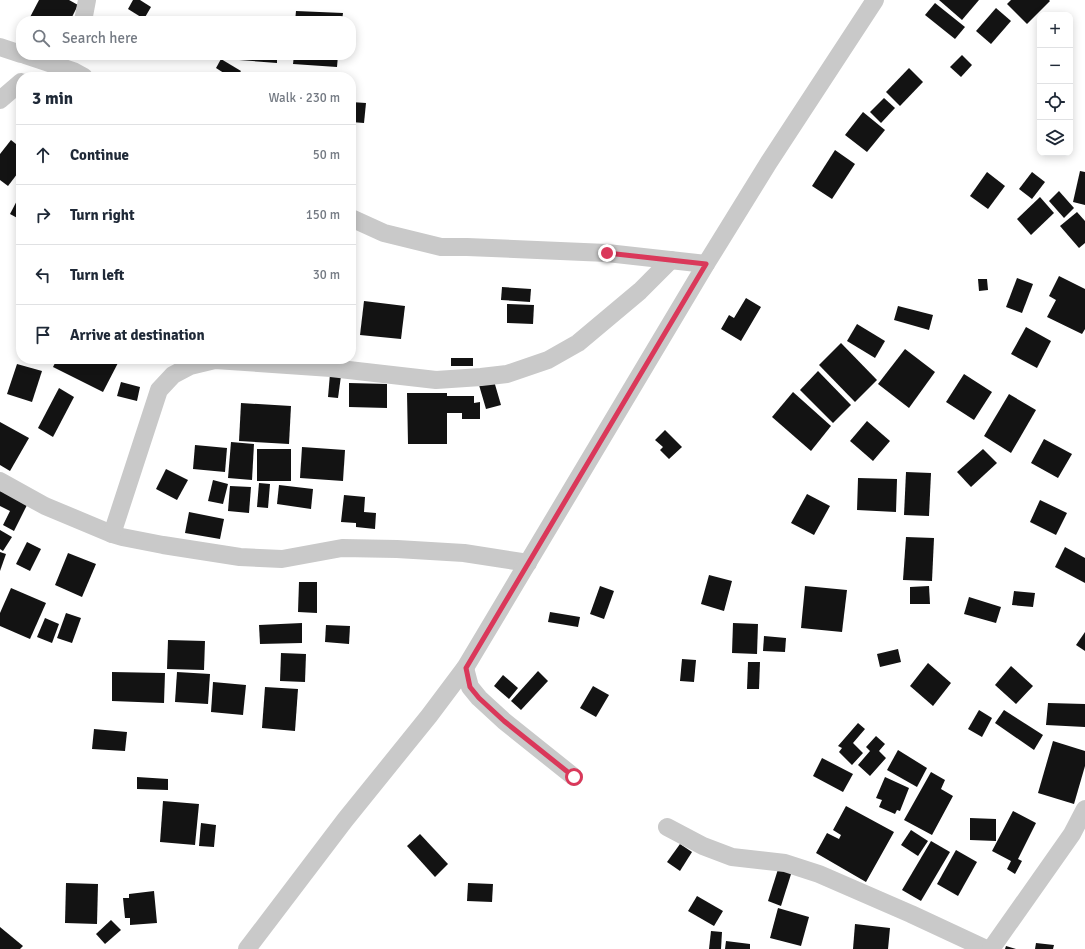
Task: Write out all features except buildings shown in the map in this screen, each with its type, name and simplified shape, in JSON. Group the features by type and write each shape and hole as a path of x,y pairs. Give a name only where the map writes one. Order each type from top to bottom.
{"street":[{"path":"84,16 87,0"},
{"path":"247,949 345,820 466,668 706,264 769,162 875,0"},
{"path":"0,48 16,53"},
{"path":"42,60 78,68"},
{"path":"33,72 45,61"},
{"path":"0,100 16,86"},
{"path":"356,220 384,233 441,247 607,253 706,264"},
{"path":"273,364 331,368 436,380 506,374 548,360 578,343 640,291 671,260"},
{"path":"112,534 159,390 173,374 198,364"},
{"path":"0,481 45,506 112,534 156,544 240,557 282,559 342,548 397,549 464,554 528,563"},
{"path":"466,668 470,687 479,698 504,721 574,777"},
{"path":"991,949 1072,834 1085,809"},
{"path":"667,828 703,846 732,857 785,863 819,874 911,914 986,949"}],"route":[{"path":"574,777 504,721 479,698 470,687 466,668 706,264 607,253"}]}
